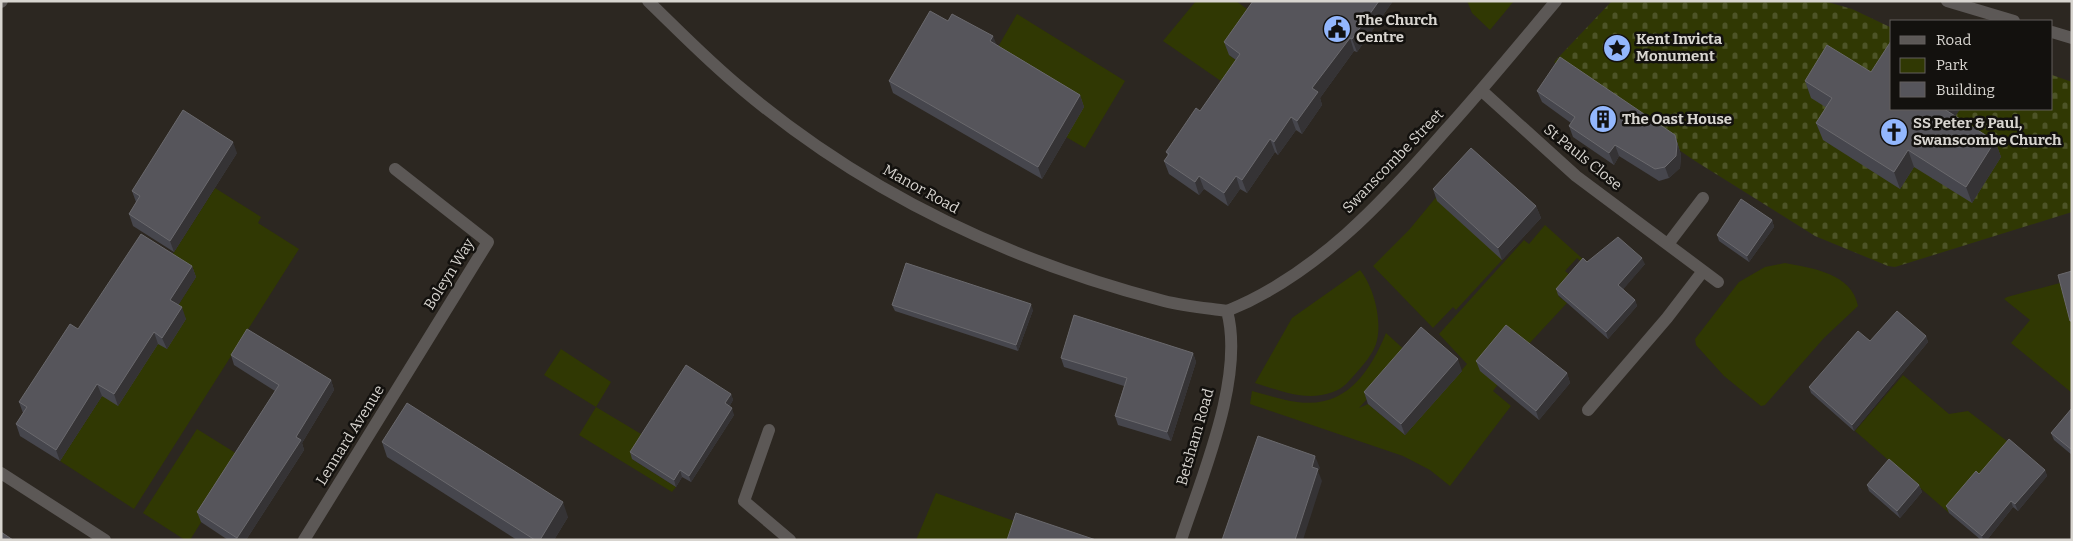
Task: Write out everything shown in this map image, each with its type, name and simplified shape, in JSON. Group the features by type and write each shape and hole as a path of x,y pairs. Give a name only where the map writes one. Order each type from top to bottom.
{"street":[{"name":"Manor Road","path":"648,1 700,51 764,106 808,139 916,207 971,234 1071,272 1165,301 1227,311"},
{"name":"Swanscombe Street","path":"1227,311 1276,287 1333,245 1394,186 1481,90 1556,1"},
{"path":"1947,1 2011,20"},
{"path":"2053,32 2072,38"},
{"name":"St Pauls Close","path":"1481,90 1558,161 1718,282"},
{"name":"Boleyn Way","path":"395,169 488,242 423,347"},
{"path":"1668,244 1703,198"},
{"path":"1588,410 1668,318 1703,271"},
{"name":"Betsham Road","path":"1180,540 1222,411 1232,344 1232,329 1227,311"},
{"name":"Lennard Avenue","path":"304,540 423,347"},
{"path":"769,430 744,501 790,540"},
{"path":"1,473 105,540"}],"green space":[{"path":"1196,1 1236,1 1273,28 1229,55 1245,67 1231,88 1163,41"},
{"path":"1467,1 1514,1 1490,30 1472,13"},
{"path":"1612,1 1824,1 1852,9 1890,27 1890,110 2053,110 2053,75 2072,82 2072,212 1895,267 1888,266 1815,236 1692,159 1554,62"},
{"path":"1017,14 1125,81 1085,148 1066,137 969,97"},
{"path":"1461,167 1502,260 1456,310 1453,307 1433,328 1373,266 1409,230"},
{"path":"215,188 261,217 258,223 299,249 134,509 60,461 102,396 158,343 167,349 174,312 196,277 169,260"},
{"path":"1545,225 1595,270 1594,272 1577,258 1565,271 1582,285 1558,296 1567,303 1526,347 1493,391 1511,406 1450,486 1430,470 1403,456 1250,404 1252,391 1291,401 1314,403 1329,400 1342,394 1364,374 1386,333 1408,353 1359,408 1368,404 1405,435 1467,364 1439,334 1524,240 1529,244"},
{"path":"1785,263 1818,270 1839,279 1848,286 1858,306 1824,338 1765,405 1761,406 1724,376 1696,345 1695,339 1739,282 1765,267"},
{"path":"1360,270 1365,277 1376,305 1378,335 1370,356 1349,381 1337,391 1313,396 1284,392 1255,383 1292,318"},
{"path":"2060,283 2072,325 2072,393 2011,343 2030,320 2004,299"},
{"path":"561,349 611,382 596,407 544,375"},
{"path":"1903,375 1949,414 1968,411 2012,445 1978,478 1949,513 1855,431"},
{"path":"596,407 646,437 632,459 676,487 672,492 579,435"},
{"path":"197,429 242,457 190,540 185,540 143,513"},
{"path":"936,493 1017,522 1015,540 916,540"}],"building":[{"path":"1253,1 1379,1 1352,39 1350,38 1312,88 1318,92 1297,121 1291,117 1274,142 1270,139 1242,180 1236,176 1224,193 1199,176 1195,182 1164,161 1169,154 1166,152 1196,108 1200,111 1240,54 1224,42"},
{"path":"930,11 948,21 952,14 993,36 990,41 1080,95 1038,167 889,81"},
{"name":"SS Peter & Paul, Swanscombe Church","path":"1890,43 1890,110 1946,110 1995,141 1966,187 1908,150 1894,172 1816,123 1832,98 1805,81 1827,45 1871,72"},
{"name":"The Oast House","path":"1560,57 1675,135 1677,144 1676,156 1665,167 1655,169 1615,145 1609,153 1569,126 1575,117 1537,91"},
{"path":"183,110 233,142 170,241 129,214 140,196 132,191"},
{"path":"1471,148 1536,206 1498,248 1433,189"},
{"path":"1741,199 1772,220 1747,256 1717,235"},
{"path":"141,234 192,266 170,300 182,307 162,338 154,332 114,394 97,384 56,450 16,424 27,407 19,402 70,324 78,329"},
{"path":"1618,237 1642,258 1618,285 1635,300 1606,332 1556,289 1583,258 1587,262"},
{"path":"906,263 1031,304 1016,345 892,305"},
{"path":"2072,271 2072,321 2070,321 2058,275"},
{"path":"1897,311 1926,336 1852,425 1809,387 1858,331 1870,341"},
{"path":"1074,315 1193,353 1167,432 1115,416 1127,378 1061,358"},
{"path":"1506,325 1567,373 1536,411 1476,361"},
{"path":"1421,327 1458,359 1401,424 1364,392"},
{"path":"247,329 331,380 296,437 301,440 237,538 197,512 279,385 231,355"},
{"path":"686,365 731,394 725,403 732,408 689,476 680,470 674,480 630,452"},
{"path":"407,403 563,502 540,540 535,540 382,442"},
{"path":"2072,408 2072,450 2051,433"},
{"path":"1258,436 1315,456 1312,467 1318,469 1295,540 1222,540"},
{"path":"2009,439 2045,470 2015,504 2011,501 1982,536 1946,506 1976,471 1979,474"},
{"path":"1889,459 1919,485 1897,511 1867,485"},
{"path":"1016,513 1096,540 1007,540"},
{"path":"1,532 13,540 1,540"}],"place":[{"name":"The Church Centre","path":"1337,29"},
{"name":"Kent Invicta Monument","path":"1617,48"},
{"name":"The Oast House","path":"1603,119"},
{"name":"SS Peter & Paul, Swanscombe Church","path":"1894,132"}]}
